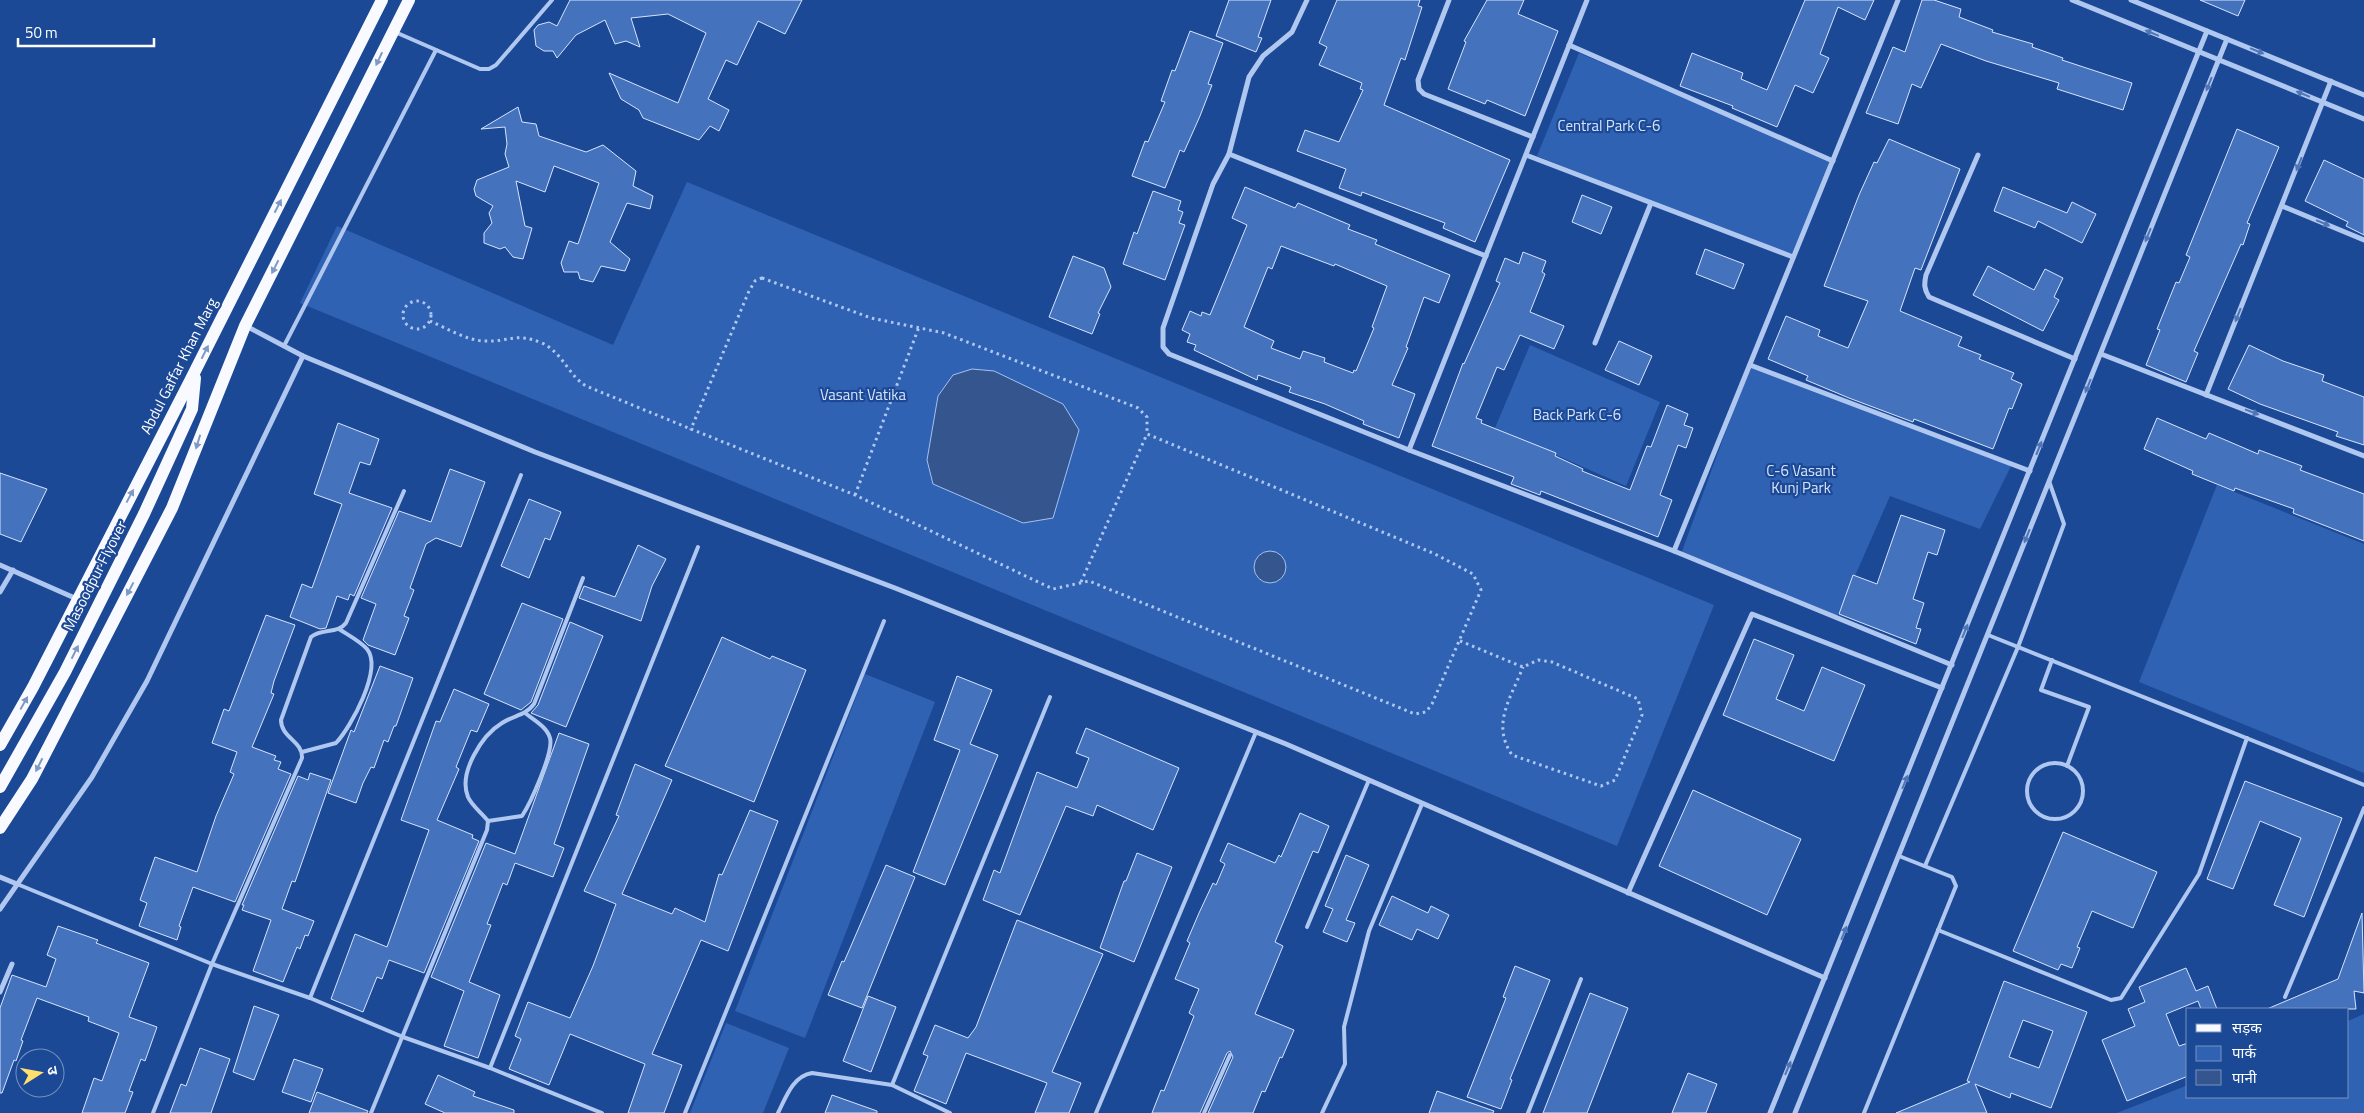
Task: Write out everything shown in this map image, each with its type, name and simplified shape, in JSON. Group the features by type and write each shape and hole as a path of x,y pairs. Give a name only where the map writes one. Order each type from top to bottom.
{"main road":[{"name":"Abdul Gaffar Khan Marg","path":"0,745 33,686 195,371 382,0"},
{"path":"0,828 32,779 172,508 245,326 409,0"},
{"name":"Masoodpur Flyover","path":"0,786 65,672 170,456 192,409 195,371"}],"street":[{"path":"1307,0 1292,32 1263,56 1249,77 1229,154 1213,184 1163,328 1163,347 1176,358 1409,450 1674,551 1952,664"},
{"path":"1450,0 1418,80 1419,89 1424,94 1533,137"},
{"path":"1409,450 1587,0"},
{"path":"1674,551 1898,0"},
{"path":"2072,0 2364,119"},
{"path":"2131,0 2140,2 2364,95"},
{"path":"1770,1113 2207,31"},
{"path":"1796,1113 2227,39"},
{"path":"1569,45 1833,161"},
{"path":"2206,395 2331,81"},
{"path":"1229,154 1486,256"},
{"path":"1526,155 1793,257"},
{"path":"1978,155 1926,275 1924,283 1926,291 1929,297 2075,359"},
{"path":"1595,343 1652,203"},
{"path":"2282,206 2364,240"},
{"path":"245,326 303,356 535,452 895,588 1256,732 1826,978"},
{"path":"2100,354 2364,456"},
{"path":"0,909 92,777 147,681 303,356"},
{"path":"1750,365 2030,471"},
{"path":"0,565 77,599"},
{"path":"0,592 13,570"},
{"path":"1628,893 1752,614 1942,688"},
{"path":"0,877 17,884"},
{"path":"0,992 12,964"}],"lane":[{"path":"392,31 480,69 489,68 496,65 552,0"},
{"path":"284,346 436,50"},
{"path":"310,998 521,475"},
{"path":"1925,866 2018,647 2064,524 2049,481"},
{"path":"154,1113 212,964 302,758 302,752 283,730 281,720 311,637 319,632 339,629 346,623 404,491"},
{"path":"490,1068 698,547"},
{"path":"371,1113 404,1037 487,830 488,821 468,797 468,775 472,761 493,729 525,713 534,704 583,578"},
{"path":"685,1113 884,621"},
{"path":"302,752 336,744 364,696 372,674 372,661 367,649 339,629"},
{"path":"1988,635 2364,786"},
{"path":"2052,660 2041,690 2089,707 2067,766"},
{"path":"892,1085 1050,697"},
{"path":"488,821 522,816 548,756 551,744 550,736 544,727 525,713"},
{"path":"1096,1113 1256,732"},
{"path":"1938,930 2111,1000 2121,998 2199,874 2248,738"},
{"path":"2049,764 2067,766 2080,779 2082,798 2072,813 2064,818 2045,817 2032,806 2027,789 2030,780 2034,772 2049,764"},
{"path":"1307,928 1369,780"},
{"path":"1322,1113 1345,1064 1344,1028 1369,931 1422,804"},
{"path":"2286,997 2364,808"},
{"path":"1864,1113 1938,930 1955,893 1955,881 1952,877 1899,856"},
{"path":"17,884 212,964 310,998 404,1037 490,1068 602,1113"},
{"path":"1528,1113 1582,980"},
{"path":"1204,1113 1230,1055"},
{"path":"778,1113 797,1079 804,1074 819,1073 892,1085 950,1113"},
{"path":"585,1113 588,1107"}],"path":[{"path":"691,429 749,291 755,281 762,278 871,318 944,333 1138,408 1147,417 1147,434 1081,582"},
{"path":"418,301 426,304 431,312 430,322 419,330 410,328 403,316 405,308 418,301"},
{"path":"430,322 485,341 523,337 543,344 556,352 573,376 586,386 855,495 1053,589 1089,581 1415,714 1426,712 1432,704 1481,590 1473,574 1435,554 1147,434"},
{"path":"855,495 920,327"},
{"path":"1460,641 1523,667 1538,660 1552,662 1638,699 1642,715 1615,780 1601,786 1512,755 1502,732 1502,722 1523,667"}],"green space":[{"name":"Central Park C-6","path":"1579,53 1833,161 1793,257 1537,156"},
{"name":"Vasant Vatika","path":"687,182 1714,605 1617,846 300,303 337,226 613,345"},
{"name":"Back Park C-6","path":"1530,345 1660,402 1626,486 1495,428"},
{"name":"C-6 Vasant Kunj Park","path":"1750,365 2012,464 1980,529 1890,496 1837,617 1681,554"},
{"path":"2217,485 2364,544 2364,773 2139,682"},
{"path":"865,674 935,702 805,1038 735,1011"},
{"path":"2364,1014 2364,1113 2117,1113 2186,1086 2186,1098 2349,1098 2349,1021"},
{"path":"726,1023 789,1048 763,1113 690,1113"}],"water":[{"path":"972,369 994,371 1063,404 1079,430 1053,518 1023,523 933,484 927,460 938,396 953,375"},
{"path":"1270,551 1276,552 1281,556 1285,561 1285,573 1281,578 1276,582 1270,583 1264,582 1259,578 1255,573 1254,567 1255,561 1259,556 1264,552"}],"building":[{"path":"570,0 802,0 785,34 758,21 737,65 726,60 708,99 729,110 719,131 710,126 699,140 643,118 639,110 621,99 609,73 678,103 706,33 668,14 631,18 640,47 626,41 615,44 605,20 576,35 557,58 553,51 544,51 536,46 534,30 538,25 549,22 557,26"},
{"path":"1229,0 1271,0 1258,37 1262,38 1256,52 1216,36"},
{"path":"1337,0 1420,0 1418,6 1422,7 1405,60 1401,58 1384,105 1510,160 1475,242 1443,228 1445,223 1362,192 1361,196 1339,188 1346,169 1297,151 1305,130 1339,142 1363,90 1360,89 1362,83 1319,65 1327,47 1319,43"},
{"path":"1487,0 1524,0 1518,14 1558,31 1525,116 1487,100 1485,104 1448,89 1466,42 1464,41"},
{"path":"1805,0 1874,0 1865,20 1838,7 1820,54 1829,58 1813,93 1795,85 1777,127 1732,108 1733,106 1680,86 1692,53 1743,73 1741,79 1767,90"},
{"path":"1922,0 1934,0 1961,9 1959,17 1993,30 1992,32 2033,44 2032,47 2063,58 2062,60 2132,83 2123,110 2057,89 2059,83 1986,61 1941,44 1921,88 1912,84 1898,124 1866,113 1893,47 1905,52"},
{"path":"2200,0 2245,0 2238,16"},
{"path":"1190,31 1223,43 1208,84 1212,85 1200,116 1184,152 1180,150 1165,188 1132,176 1145,141 1148,142 1165,102 1161,101 1172,70 1175,71"},
{"path":"518,107 522,122 536,124 539,136 586,152 603,145 636,171 633,186 653,196 650,209 627,203 610,242 630,259 625,271 601,266 593,282 580,279 578,272 564,272 561,263 569,241 578,244 599,183 554,166 545,192 516,181 525,226 532,228 523,259 513,257 505,247 500,249 484,243 484,233 492,223 489,213 493,206 476,196 474,189 477,180 509,167 505,154 507,144 505,127 481,129"},
{"path":"2237,129 2279,147 2247,223 2250,224 2243,245 2241,244 2194,351 2198,353 2186,382 2146,365 2160,330 2157,329 2176,282 2179,283 2190,257 2186,255"},
{"path":"1889,139 1960,169 1921,270 1915,268 1900,311 1962,337 1958,346 1981,355 1979,359 2014,373 2011,379 2022,384 2012,409 2009,408 1993,449 1914,419 1913,422 1849,398 1806,380 1808,376 1768,359 1786,316 1820,330 1818,336 1848,348 1868,301 1824,286 1859,195 1874,162 1877,163"},
{"path":"2324,160 2364,179 2364,235 2346,226 2348,222 2305,201"},
{"path":"1245,187 1295,208 1298,203 1350,225 1348,229 1377,240 1375,244 1450,275 1439,303 1424,297 1406,347 1408,348 1392,385 1415,394 1399,438 1363,424 1364,421 1325,404 1289,392 1291,387 1258,375 1257,380 1194,350 1196,345 1187,342 1190,334 1182,330 1190,311 1201,316 1202,312 1210,315 1247,225 1232,218","holes":["1281,246 1334,266 1335,264 1387,286 1372,327 1374,328 1356,371 1354,370 1353,373 1324,362 1325,358 1303,351 1300,359 1271,348 1274,341 1244,327 1268,267 1272,269"]},
{"path":"2003,187 2067,213 2072,202 2096,214 2082,243 2038,221 2035,228 1994,211"},
{"path":"1153,191 1181,201 1178,210 1183,212 1179,223 1185,225 1165,280 1123,264 1134,232 1137,234"},
{"path":"1582,195 1612,207 1601,234 1572,222"},
{"path":"1705,249 1744,264 1734,289 1696,274"},
{"path":"1523,252 1546,261 1542,272 1545,274 1530,312 1564,326 1554,349 1520,335 1504,370 1497,367 1476,418 1482,420 1481,423 1556,453 1555,456 1583,469 1582,471 1630,490 1647,446 1651,447 1667,405 1688,414 1684,425 1693,428 1686,448 1678,445 1660,495 1672,500 1658,537 1541,491 1540,495 1511,484 1514,477 1432,446 1463,363 1500,283 1496,281 1505,258 1519,264"},
{"path":"1073,256 1104,268 1111,287 1098,313 1100,314 1092,334 1049,317"},
{"path":"1988,266 2034,290 2045,269 2063,278 2054,297 2059,300 2043,331 1973,295"},
{"path":"1619,341 1652,356 1639,385 1605,370"},
{"path":"2249,345 2283,361 2324,375 2322,381 2364,397 2364,445 2336,436 2338,432 2260,404 2228,389"},
{"path":"2157,418 2206,439 2209,433 2258,454 2259,450 2302,466 2300,470 2364,494 2364,541 2293,513 2294,509 2235,488 2234,491 2192,474 2193,471 2144,449"},
{"path":"338,423 379,439 370,465 360,462 349,493 392,508 354,596 350,594 348,600 337,596 326,628 320,629 290,617 302,584 312,588 342,504 314,494"},
{"path":"450,469 485,482 461,547 436,538 426,544 410,588 414,590 404,616 409,618 395,655 368,645 363,640 376,604 361,598 399,511 431,522"},
{"path":"0,473 47,489 21,542 0,534"},
{"path":"529,499 561,512 550,540 545,538 529,578 501,566"},
{"path":"1901,515 1945,530 1937,555 1928,552 1913,599 1924,603 1916,628 1921,629 1916,644 1839,614 1853,575 1877,584"},
{"path":"638,545 666,559 652,586 641,621 579,598 584,586 615,597"},
{"path":"522,603 563,619 531,702 521,710 484,694"},
{"path":"266,615 295,625 274,681 271,693 274,694 252,747 276,756 274,760 281,762 278,769 291,774 235,902 193,887 179,926 181,927 177,940 139,926 147,903 140,900 155,857 197,872 216,816 234,774 230,772 237,752 212,743 224,709 229,711"},
{"path":"570,622 603,636 566,727 531,713 538,705"},
{"path":"722,637 770,659 772,656 806,670 754,802 665,766"},
{"path":"1754,639 1794,655 1776,699 1804,711 1822,667 1865,685 1834,761 1723,715"},
{"path":"380,666 413,678 396,726 394,726 388,742 384,740 374,768 371,767 356,803 328,793 351,730 354,732"},
{"path":"957,676 992,690 970,744 998,755 945,885 913,872 960,750 934,740"},
{"path":"454,689 489,704 477,732 471,730 456,767 459,769 437,820 473,835 472,838 479,841 424,973 389,960 382,979 377,977 363,1012 331,999 355,934 387,947 429,830 401,820 436,721 440,722"},
{"path":"1086,728 1179,768 1153,830 1097,805 1093,816 1066,806 1020,915 983,900 994,870 1000,873 1037,772 1077,788 1089,758 1076,753"},
{"path":"559,733 589,744 554,844 564,848 553,877 515,863 507,885 503,883 487,924 491,925 469,982 500,995 478,1058 444,1046 464,991 431,977 486,843 515,854"},
{"path":"635,764 672,780 622,894 672,914 675,908 705,922 719,874 722,875 750,810 778,821 728,951 701,940 652,1054 682,1065 664,1113 628,1113 645,1064 570,1034 549,1085 509,1069 521,1039 515,1036 528,1002 570,1018 593,966 616,904 584,891 619,816 616,815"},
{"path":"310,773 331,780 295,882 292,881 282,909 314,921 308,936 305,935 300,949 297,947 283,982 253,971 271,920 242,910 244,905 242,905 298,776 308,780"},
{"path":"2245,781 2342,818 2304,917 2274,905 2301,838 2260,821 2233,889 2207,879"},
{"path":"1693,790 1801,839 1767,915 1659,866"},
{"path":"1300,813 1329,826 1318,853 1313,851 1275,942 1283,946 1255,1014 1294,1030 1282,1058 1280,1057 1265,1092 1262,1091 1253,1113 1208,1113 1233,1057 1230,1051 1227,1053 1200,1113 1152,1113 1161,1090 1164,1091 1194,1016 1189,1013 1199,989 1175,979 1190,943 1187,941 1199,913 1213,883 1216,885 1225,864 1220,861 1228,843 1275,863 1279,855 1281,857"},
{"path":"2063,832 2157,872 2133,928 2092,911 2077,947 2080,948 2072,968 2061,964 2058,970 2013,951"},
{"path":"1137,853 1172,867 1134,962 1100,948 1124,881 1126,881"},
{"path":"1346,855 1369,865 1346,920 1355,923 1347,942 1323,932 1333,909 1325,906"},
{"path":"886,865 915,877 862,1008 828,995"},
{"path":"1392,896 1428,913 1431,906 1449,915 1438,939 1417,929 1412,940 1379,925"},
{"path":"2362,913 2364,993 2354,991 2356,1009 2269,1008 2338,979"},
{"path":"1017,920 1103,954 1052,1072 1081,1083 1069,1113 1035,1113 1047,1083 966,1053 946,1104 914,1091 928,1056 923,1054 935,1025 968,1038 976,1027"},
{"path":"58,926 98,940 96,943 149,963 129,1017 157,1027 145,1061 141,1059 129,1091 133,1092 125,1113 82,1113 94,1078 102,1081 119,1033 88,1021 89,1017 37,998 21,1040 23,1041 21,1048 15,1048 15,1060 2,1093 0,1093 0,1008 12,975 46,987 56,959 47,955"},
{"path":"1515,966 1550,980 1510,1079 1512,1080 1501,1109 1467,1097 1506,998 1503,997"},
{"path":"2186,968 2196,991 2208,986 2217,1008 2201,1008 2198,1001 2166,1014 2179,1046 2186,1044 2186,1077 2127,1101 2102,1040 2135,1026 2128,1009 2145,1002 2139,987"},
{"path":"2004,981 2087,1012 2051,1108 2011,1093 2010,1098 1975,1084 1987,1113 1896,1113 1970,1082 1967,1081","holes":["2023,1020 2053,1031 2039,1068 2009,1057"]},
{"path":"1590,993 1628,1008 1587,1113 1543,1113"},
{"path":"868,996 896,1007 871,1072 843,1061"},
{"path":"254,1006 279,1015 254,1080 233,1072"},
{"path":"200,1048 230,1059 211,1113 170,1113 181,1084 186,1086"},
{"path":"294,1059 323,1069 311,1102 282,1092"},
{"path":"1688,1073 1717,1084 1706,1113 1672,1113"},
{"path":"438,1075 475,1092 473,1096 514,1110 514,1113 445,1113 425,1104"},
{"path":"1437,1091 1494,1111 1493,1113 1429,1113"},
{"path":"317,1092 368,1111 367,1113 309,1113"},
{"path":"832,1095 877,1111 877,1113 825,1113"}]}
